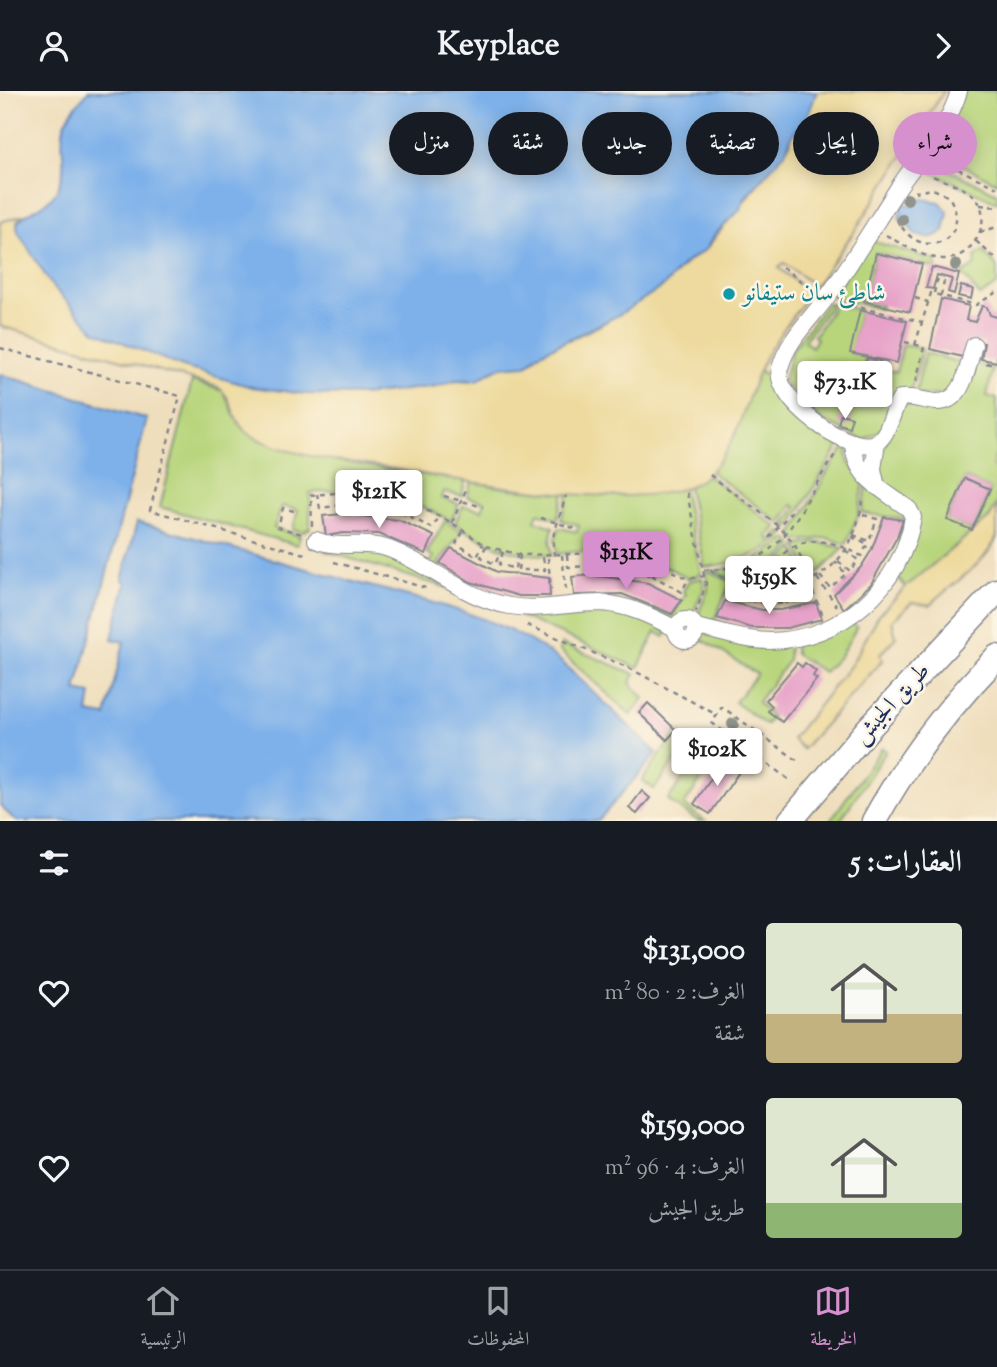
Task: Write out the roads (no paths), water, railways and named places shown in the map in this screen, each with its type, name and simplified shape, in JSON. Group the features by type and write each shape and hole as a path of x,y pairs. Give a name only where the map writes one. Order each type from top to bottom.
{"highway":[{"name":"طريق الجيش","path":"790,821 860,737 997,591"},
{"name":"طريق الجيش","path":"874,821 909,763 945,715 997,657"}],"street":[{"path":"877,442 850,441 794,404 780,385 779,377 791,342 826,299 895,194 948,122 959,91"},
{"path":"872,483 877,442 885,432 899,400 912,398 939,402 956,394 962,384 974,345"},
{"path":"312,536 326,544 370,544 390,549 463,591 502,604 544,609 612,604 645,614 676,629 679,638 689,640 696,634 694,624 747,639 779,641 816,634 856,613 890,576 912,522 909,509 872,483 856,462 850,441"}],"water":[{"path":"88,91 817,91 809,112 793,112 793,134 779,160 779,112 686,112 686,175 765,175 746,196 739,211 715,234 706,249 685,263 665,285 619,315 538,354 527,365 501,367 478,380 455,380 436,386 365,395 306,394 252,387 183,367 95,331 52,286 18,232 17,224 20,219 49,200 59,186 63,172 64,126"},
{"path":"922,199 940,202 948,212 944,231 938,235 926,238 915,234 907,217 899,218 903,202 912,206"},
{"path":"0,374 147,419 76,691 91,694 88,713 106,716 124,642 112,639 126,582 122,580 137,522 436,604 516,633 563,663 657,753 598,821 16,821 0,806"}],"place":[{"name":"شاطئ سان ستيفانو","path":"729,294"}]}
